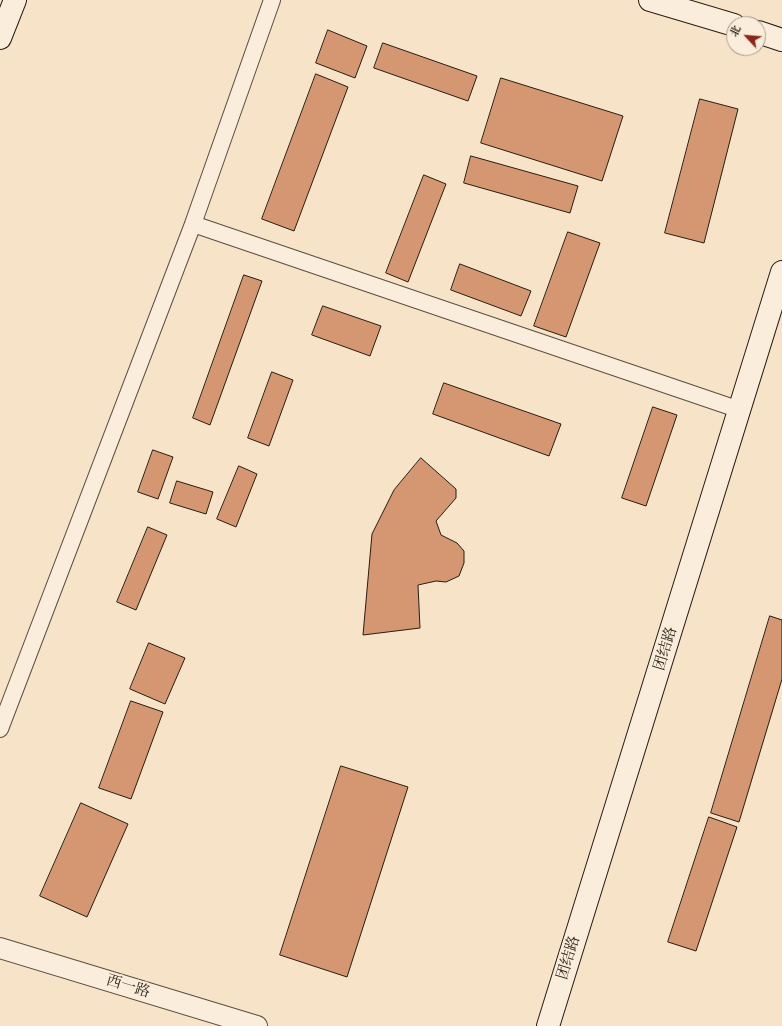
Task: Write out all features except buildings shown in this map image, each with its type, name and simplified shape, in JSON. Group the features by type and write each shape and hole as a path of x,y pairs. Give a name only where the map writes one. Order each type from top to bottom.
{"main road":[{"path":"0,38 15,0"},
{"path":"650,0 726,23"},
{"path":"766,35 782,40"},
{"name":"团结路","path":"548,1026 782,272"}],"street":[{"path":"0,729 193,224 272,0"},
{"path":"193,224 740,410"},
{"name":"西一路","path":"0,948 257,1026"}]}
